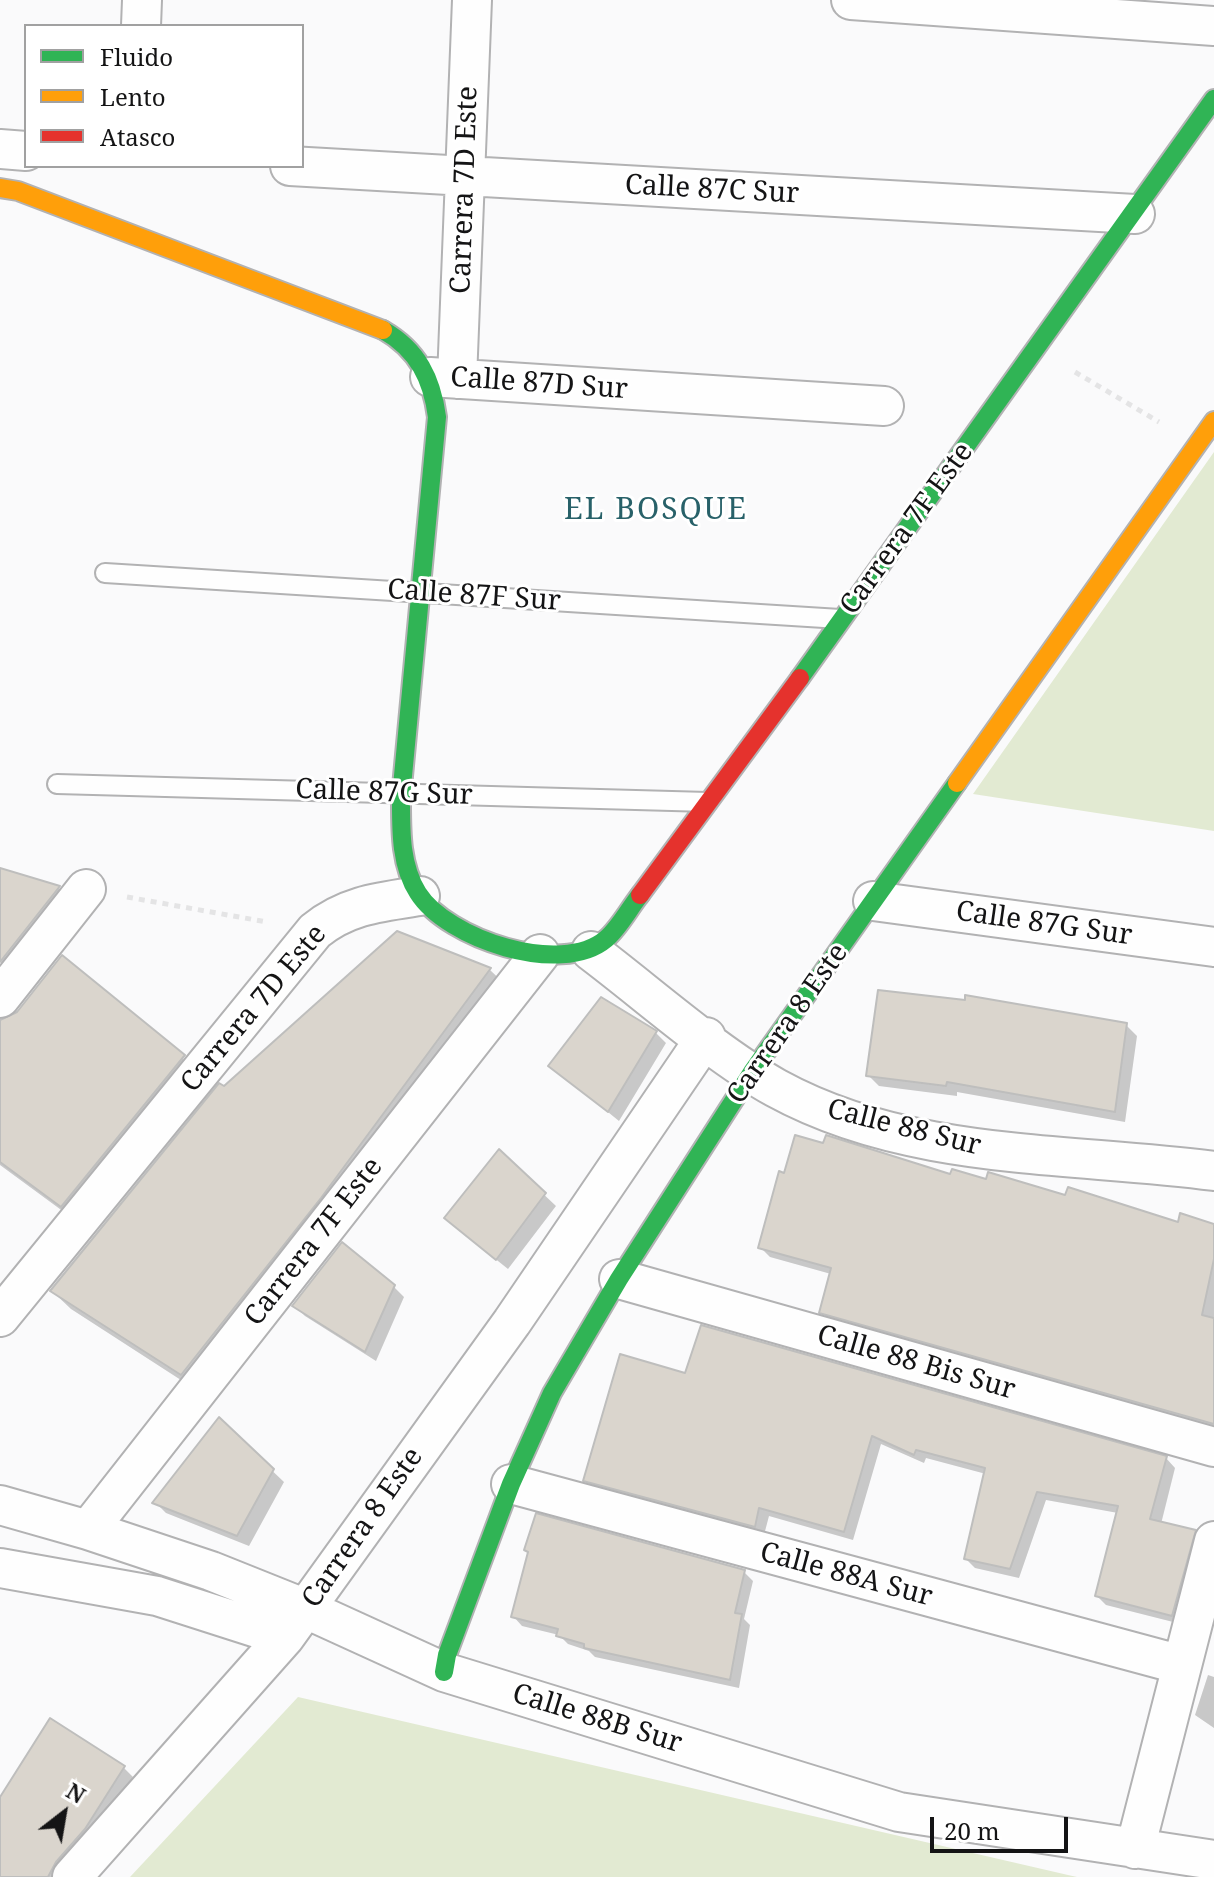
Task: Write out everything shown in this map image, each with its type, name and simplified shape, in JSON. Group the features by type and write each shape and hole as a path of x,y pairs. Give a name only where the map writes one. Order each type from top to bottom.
{"street":[{"path":"141,24 142,0"},
{"name":"Carrera 7D Este","path":"0,1317 315,931 334,915 363,905 420,896 404,859 402,793 437,417 466,176 472,0"},
{"path":"851,0 1214,26"},
{"name":"Carrera 7F Este","path":"591,951 607,938 711,802 1135,214 1214,99"},
{"path":"0,149 24,151"},
{"name":"Calle 87C Sur","path":"304,167 1135,214"},
{"name":"Calle 87D Sur","path":"0,188 18,191 386,331 444,378 884,406"},
{"name":"Carrera 8 Este","path":"444,1672 511,1484 552,1393 619,1279 752,1072 1214,421"},
{"path":"0,998 86,889"},
{"path":"420,896 451,925 477,939 540,954 568,956 591,951"},
{"name":"Calle 87G Sur","path":"873,901 1214,947"},
{"name":"Calle 88 Sur","path":"591,951 752,1072 807,1102 870,1125 998,1152 1214,1171"},
{"name":"Carrera 7F Este","path":"88,1530 540,954"},
{"name":"Carrera 8 Este","path":"72,1877 296,1623 512,1322 706,1037"},
{"name":"Calle 88 Bis Sur","path":"619,1279 1214,1447"},
{"name":"Calle 88A Sur","path":"511,1484 1182,1665"},
{"name":"Calle 88B Sur","path":"0,1505 88,1530 296,1623 444,1672 899,1812 1214,1860"},
{"path":"1135,1849 1214,1541"},
{"name":"Calle 88B Sur","path":"0,1568 296,1623"}],"lane":[{"name":"Calle 87F Sur","path":"105,573 843,619"},
{"name":"Calle 87G Sur","path":"57,784 711,802"}],"path":[{"path":"1037,349 1198,445"},
{"path":"86,889 315,931"}],"green space":[{"path":"1214,452 1214,831 973,794"},
{"path":"298,1697 1068,1875 1077,1877 130,1877"}],"building":[{"path":"0,868 60,886 0,962"},
{"path":"397,931 491,968 321,1198 181,1375 50,1291 219,1083 224,1086"},
{"path":"62,955 185,1055 61,1207 0,1162 0,1020 17,1012"},
{"path":"878,990 965,1000 965,995 1127,1023 1115,1112 947,1082 946,1086 866,1076"},
{"path":"601,997 657,1031 608,1112 548,1066"},
{"path":"795,1135 823,1143 826,1135 950,1174 952,1169 986,1179 988,1172 1065,1195 1068,1187 1178,1222 1180,1213 1214,1224 1214,1259 1202,1315 1214,1318 1214,1424 819,1313 831,1268 758,1248 779,1171 784,1173"},
{"path":"499,1149 546,1193 496,1260 444,1218"},
{"path":"342,1242 395,1285 365,1352 292,1306"},
{"path":"701,1325 1167,1456 1150,1519 1196,1530 1172,1616 1095,1596 1118,1506 1037,1492 1010,1569 964,1559 985,1468 916,1450 914,1455 872,1436 844,1532 759,1508 755,1527 583,1481 620,1354 685,1373"},
{"path":"219,1417 274,1469 237,1536 152,1503"},
{"path":"536,1513 745,1570 735,1613 742,1614 730,1680 584,1648 584,1644 556,1636 558,1629 511,1617 528,1552 524,1550"},
{"path":"50,1718 125,1766 85,1829 56,1862 48,1877 0,1877 0,1797"}],"traffic: fast":[{"path":"800,678 1214,99"},
{"path":"383,330 406,347 421,367 431,390 437,417 401,797 403,846 412,882 433,910 453,925 506,948 534,953 562,954 586,950 606,939 640,895"},
{"path":"444,1672 447,1655 511,1484 552,1393 619,1279 752,1072 957,783"}],"traffic: slow":[{"path":"0,188 18,191 383,330"},
{"path":"957,783 1214,421"}],"traffic: jam":[{"path":"640,895 800,678"}],"district":[{"name":"EL BOSQUE","path":"656,510"}]}
